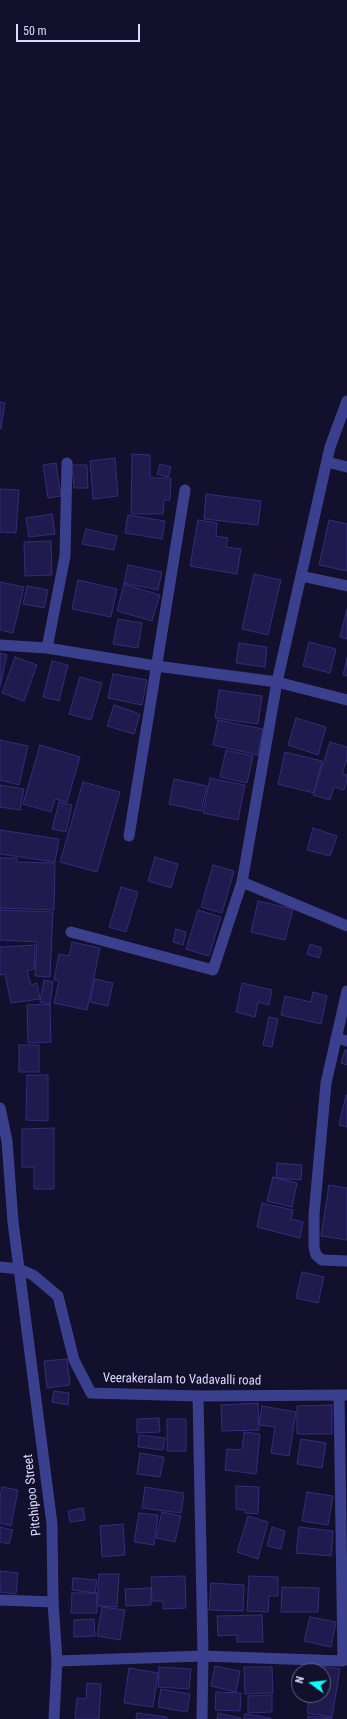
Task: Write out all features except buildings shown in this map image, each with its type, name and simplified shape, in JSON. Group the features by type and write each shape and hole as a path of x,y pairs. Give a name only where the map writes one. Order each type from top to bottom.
{"street":[{"path":"71,932 214,970 242,882 277,682 330,447 347,402"},
{"path":"327,462 347,467"},
{"path":"47,648 66,556 67,463"},
{"path":"129,836 185,490"},
{"path":"301,576 347,586"},
{"path":"0,645 47,648 156,666 277,682 347,700"},
{"path":"242,882 347,926"},
{"path":"347,991 326,1083 314,1215 314,1247 316,1255 322,1260 347,1261"},
{"path":"336,1038 347,1041"},
{"name":"Pitchipoo Street","path":"0,1108 18,1269 52,1524 53,1602 57,1662 54,1719"},
{"name":"Veerakeralam to Vadavalli road","path":"0,1267 18,1269 33,1274 58,1296 74,1360 91,1393 198,1396 343,1395"},
{"path":"57,1662 203,1656 345,1661 343,1395"},
{"path":"198,1396 203,1656 202,1719"},
{"path":"0,1600 53,1602"}]}
